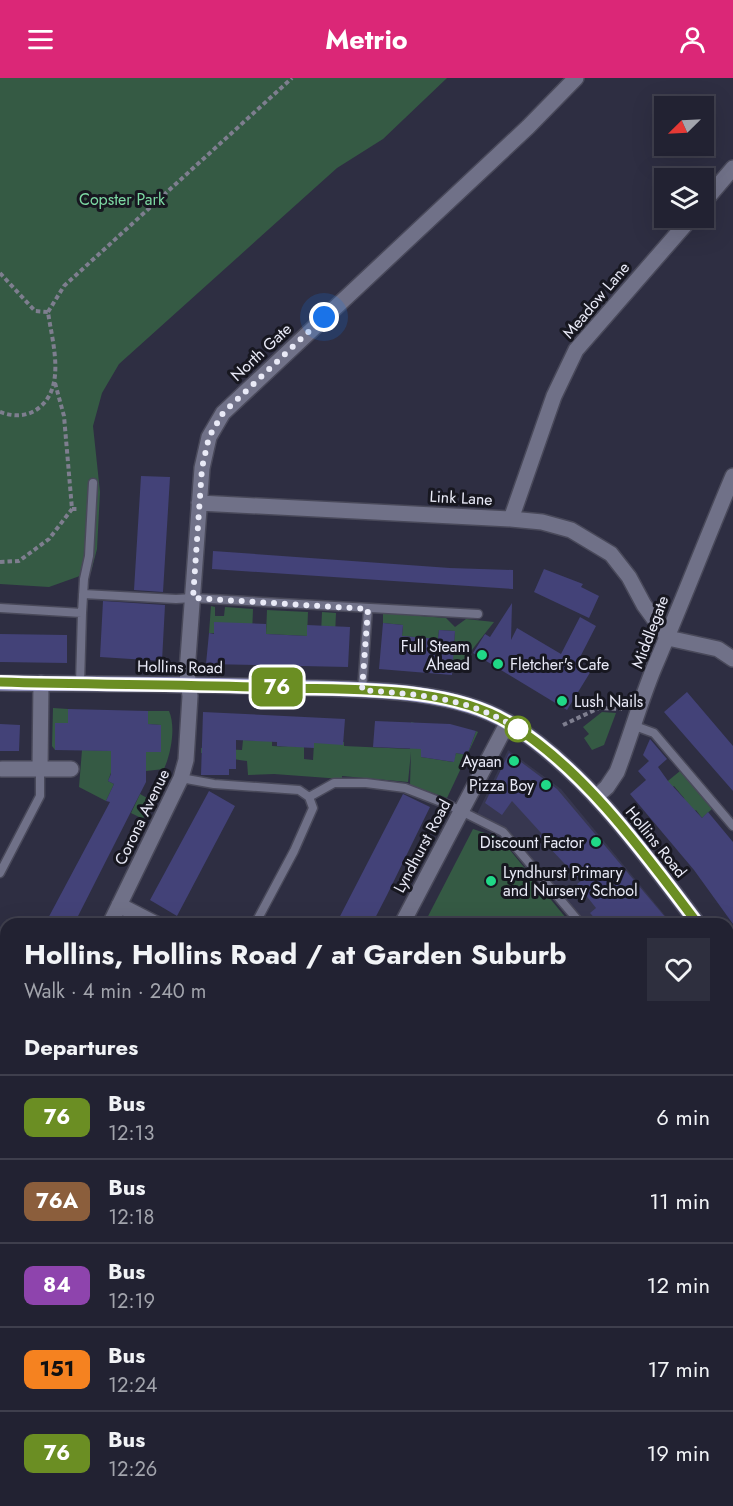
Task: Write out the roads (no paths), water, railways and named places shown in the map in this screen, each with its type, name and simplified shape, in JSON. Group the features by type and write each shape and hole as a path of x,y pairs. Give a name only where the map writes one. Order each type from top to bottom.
{"main road":[{"name":"Hollins Road","path":"0,682 189,684 362,690 447,699 467,704 508,722 560,760 596,797 693,918"}],"street":[{"name":"North Gate","path":"189,684 187,672 202,468 209,437 223,413 528,127 576,78"},
{"path":"714,190 733,168"},
{"name":"Meadow Lane","path":"511,519 554,396 576,350 681,228"},
{"name":"Middlegate","path":"596,797 607,787 617,772 654,669 733,476"},
{"name":"Link Lane","path":"200,503 511,519 542,522 571,530 611,554 629,577 668,638"},
{"path":"668,638 718,649 733,659"},
{"path":"40,769 41,683"},
{"name":"Corona Avenue","path":"113,918 181,778 186,760 189,684"},
{"name":"Lyndhurst Road","path":"405,918 508,722"},
{"path":"2,769 71,769"},
{"path":"119,905 144,918"}],"lane":[{"path":"80,684 83,594 89,556 93,483"},
{"path":"83,594 368,609 383,607 478,614"},
{"path":"0,608 82,613"},
{"path":"362,690 368,609"},
{"path":"635,726 654,733 733,826"},
{"path":"0,873 40,796 40,769"},
{"path":"181,778 214,784 299,790 309,797 313,808 294,851 258,918"},
{"path":"309,797 334,783 366,783 405,788 461,812 503,832 576,918"}],"place":[{"name":"Full Steam Ahead","path":"482,655"},
{"name":"Fletcher's Cafe","path":"498,664"},
{"name":"Lush Nails","path":"562,701"},
{"name":"Ayaan","path":"514,761"},
{"name":"Pizza Boy","path":"546,785"},
{"name":"Discount Factor","path":"596,842"},
{"name":"Lyndhurst Primary and Nursery School","path":"491,881"}],"park label":[{"name":"Copster Park","path":"122,199"}]}
